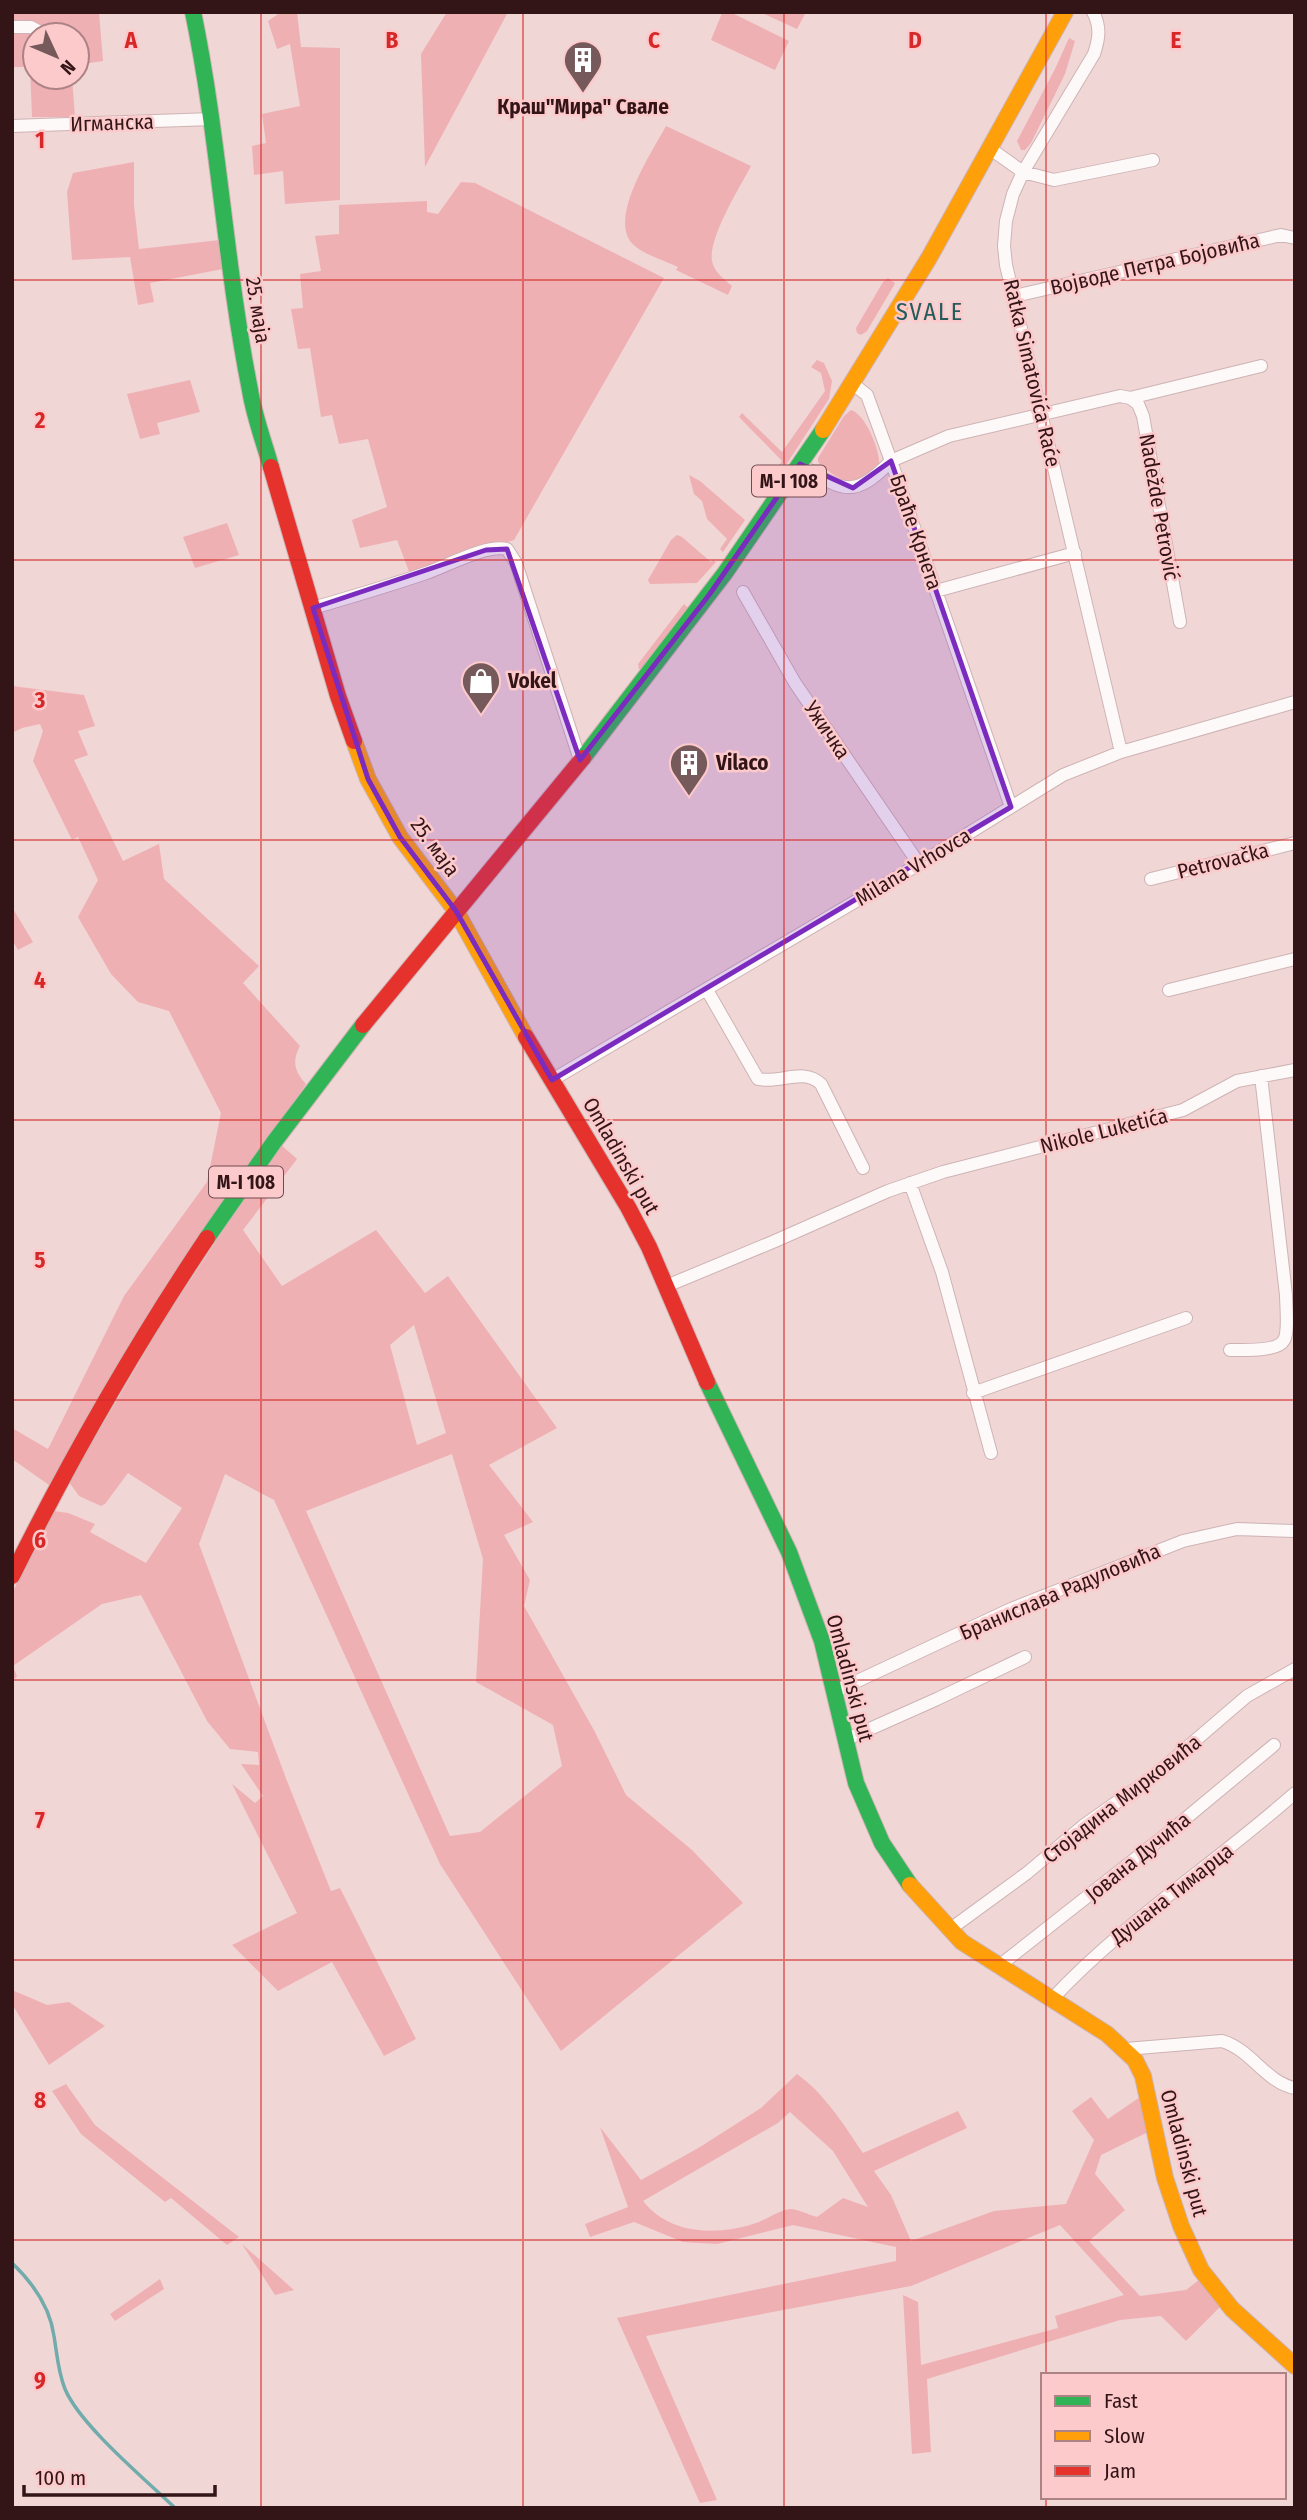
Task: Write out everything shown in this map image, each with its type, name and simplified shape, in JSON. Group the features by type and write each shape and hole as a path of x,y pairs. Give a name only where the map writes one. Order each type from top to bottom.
{"street":[{"name":"25. маја","path":"193,12 205,69 229,265 250,393 338,696 368,779 400,838 456,911"},
{"name":"M-I 108","path":"12,1576 77,1450 153,1323 265,1153 331,1065 580,760 755,533 853,384 951,223 1065,12"},
{"name":"Ratka Simatovića Raće","path":"1093,12 1099,27 1099,39 1094,54 1023,172 1009,207 1004,246 1006,265 1121,752"},
{"name":"Игманска","path":"12,126 212,119"},
{"path":"992,150 1023,172 1054,180 1153,160"},
{"name":"Војводе Петра Бојовића","path":"1015,296 1281,235 1295,238"},
{"name":"Браће Крнета","path":"1012,807 891,461 949,436 1120,396 1130,398 1261,366"},
{"path":"800,464 842,488 853,488 873,479 891,461 867,396 853,384"},
{"name":"Nadežde Petrović","path":"1130,398 1138,404 1143,416 1180,622"},
{"path":"313,608 424,574 486,550 508,549 516,563 580,760"},
{"path":"936,592 1075,553"},
{"name":"Ужичка","path":"743,592 795,683 919,864"},
{"name":"Milana Vrhovca","path":"552,1080 708,990 1063,775 1121,752 1295,702"},
{"name":"Petrovačka","path":"1151,880 1295,843"},
{"name":"Omladinski put","path":"456,911 507,1006 628,1207 649,1247 694,1356 789,1552 822,1642 856,1783 882,1843 913,1889 962,1942 1107,2034 1136,2060 1143,2076 1165,2178 1181,2226 1201,2270 1232,2309 1295,2366"},
{"path":"1168,990 1295,959"},
{"path":"708,990 758,1079 766,1081 807,1075 814,1077 821,1084 863,1168"},
{"name":"Nikole Luketića","path":"664,1287 910,1183 943,1172 1183,1110 1237,1081 1295,1070"},
{"path":"1230,1350 1269,1349 1279,1345 1284,1340 1290,1294 1261,1076"},
{"path":"910,1183 942,1272 991,1453"},
{"path":"973,1393 1186,1318"},
{"name":"Бранислава Радуловића","path":"834,1692 1011,1609 1183,1541 1237,1529 1295,1531"},
{"path":"845,1740 926,1705 1025,1657"},
{"name":"Стојадина Мирковића","path":"949,1930 1027,1873 1083,1826 1164,1768 1247,1696 1295,1669"},
{"name":"Јована Дучића","path":"999,1966 1173,1829 1274,1745"},
{"name":"Душана Тимарца","path":"1052,1999 1084,1965 1146,1913 1248,1835 1295,1793"},
{"path":"1126,2049 1222,2041 1237,2045 1275,2080 1286,2087 1295,2088"}],"highlighted area":[{"path":"891,461 1011,807 552,1080 456,911 400,837 368,779 313,608 486,550 507,549 580,760 709,595 800,464 853,488"}],"shaded area":[{"path":"12,12 99,12 103,61 91,63 91,21 21,21 21,67 12,67"},
{"path":"281,12 297,12 301,47 340,48 340,200 285,204 283,171 254,175 252,146 266,143 262,114 300,106 290,44 277,49 268,21"},
{"path":"447,12 508,12 425,167 421,54"},
{"path":"730,12 789,41 775,70 711,40 722,13"},
{"path":"760,12 806,12 797,29"},
{"path":"1069,38 1075,41 1065,74 1031,143 1025,150 1021,150 1017,141"},
{"path":"31,91 73,91 75,117 32,117"},
{"path":"666,126 751,166 726,213 712,251 715,269 732,286 728,295 676,270 678,267 640,250 630,241 626,229 629,199 643,166"},
{"path":"134,162 134,205 139,249 220,240 223,269 150,283 154,302 138,305 130,257 72,260 67,192 73,173"},
{"path":"461,182 475,183 664,278 514,540 410,574 397,540 360,548 352,520 387,507 368,439 339,444 332,415 321,417 310,348 298,349 291,309 303,308 300,274 321,271 315,236 339,234 339,205 427,201 427,212 438,214"},
{"path":"888,278 895,283 893,287 867,331 861,335 857,333 856,328"},
{"path":"817,360 824,363 832,381 829,399 786,465 783,463 775,473 782,461 739,417 742,413 782,452 825,391 821,373 811,367"},
{"path":"190,380 200,412 157,423 160,434 140,439 127,394"},
{"path":"851,410 857,413 867,426 879,462 879,468 855,483 835,475 818,462 844,416"},
{"path":"689,475 700,481 745,520 723,552 720,549 727,539 707,519 702,501 694,494"},
{"path":"227,523 239,555 195,568 183,537"},
{"path":"677,535 711,562 716,562 697,583 650,584 648,580 671,540"},
{"path":"684,604 688,608 639,669 638,664"},
{"path":"12,686 84,695 95,726 78,731 88,755 74,760 123,861 159,844 164,879 259,966 243,983 300,1046 296,1066 306,1084 49,1485 12,1459 12,1428 48,1449 124,1296 207,1182 221,1113 169,1011 138,1002 111,974 78,917 98,880 78,837 72,840 33,761 43,731 40,724 12,733"},
{"path":"12,907 33,942 18,950 12,940"},
{"path":"280,1144 297,1159 243,1230 282,1286 376,1230 425,1293 448,1276 557,1428 489,1465 533,1522 504,1535 530,1580 524,1606 595,1732 626,1795 692,1850 743,1903 561,2051 440,1864 274,1500 225,1474 199,1544 331,1891 340,1888 416,2039 384,2056 332,1962 278,1991 232,1945 297,1913 232,1784 255,1803 263,1796 241,1764 259,1765 258,1752 230,1749 207,1721 141,1595 102,1604 13,1666 17,1676 12,1682 12,1593 54,1511 68,1513 95,1524 90,1532 146,1563 182,1508 128,1473 101,1506 79,1496 69,1482 162,1323","holes":["414,1325 446,1433 417,1445 390,1345","452,1454 483,1559 476,1682 553,1725 562,1766 480,1832 450,1836 306,1511"]},
{"path":"12,1990 47,2005 69,2002 105,2026 49,2065 12,2004"},
{"path":"797,2074 825,2100 863,2153 958,2111 967,2128 874,2171 891,2195 911,2241 994,2211 1066,2204 1094,2140 1072,2111 1091,2097 1108,2119 1140,2097 1148,2132 1101,2155 1095,2174 1125,2210 1089,2241 1140,2296 1186,2290 1199,2280 1222,2305 1186,2341 1161,2316 1120,2320 927,2379 931,2452 912,2454 903,2295 918,2302 921,2365 1058,2328 1055,2316 1124,2295 1060,2225 911,2286 646,2336 717,2500 700,2503 617,2318 896,2261 896,2247 793,2225 717,2244 683,2242 634,2222 590,2237 585,2224 628,2207 600,2127 641,2180 761,2108","holes":["790,2112 833,2151 868,2207 843,2198 817,2217 790,2209 744,2227 712,2231 681,2227 667,2221 654,2213 643,2201 778,2123"]},
{"path":"66,2084 95,2125 239,2237 227,2245 171,2198 165,2202 81,2134 52,2091"},
{"path":"242,2244 294,2290 275,2295"},
{"path":"160,2279 164,2289 115,2321 110,2314"}],"waterway":[{"path":"12,2263 33,2287 49,2315 61,2376 73,2403 98,2435 175,2508"}],"traffic: fast":[{"path":"193,12 209,106 241,343 254,409 271,467"},
{"path":"583,758 725,573 823,430"},
{"path":"207,1238 274,1142 363,1025"},
{"path":"707,1382 789,1552 822,1641 856,1783 882,1843 910,1885"}],"traffic: slow":[{"path":"823,430 929,258 1065,12"},
{"path":"354,741 368,779 400,837 456,911 526,1037"},
{"path":"910,1885 962,1942 1107,2034 1135,2060 1143,2076 1165,2178 1181,2226 1201,2270 1232,2309 1295,2366"}],"traffic: jam":[{"path":"271,467 338,696 354,741"},
{"path":"363,1025 583,758"},
{"path":"526,1037 649,1247 707,1382"},
{"path":"12,1576 104,1404 207,1238"}],"place":[{"name":"Краш\"Мира\" Свале","path":"583,94"},
{"name":"Vokel","path":"481,715"},
{"name":"Vilaco","path":"689,797"}],"district":[{"name":"SVALE","path":"930,312"}]}
